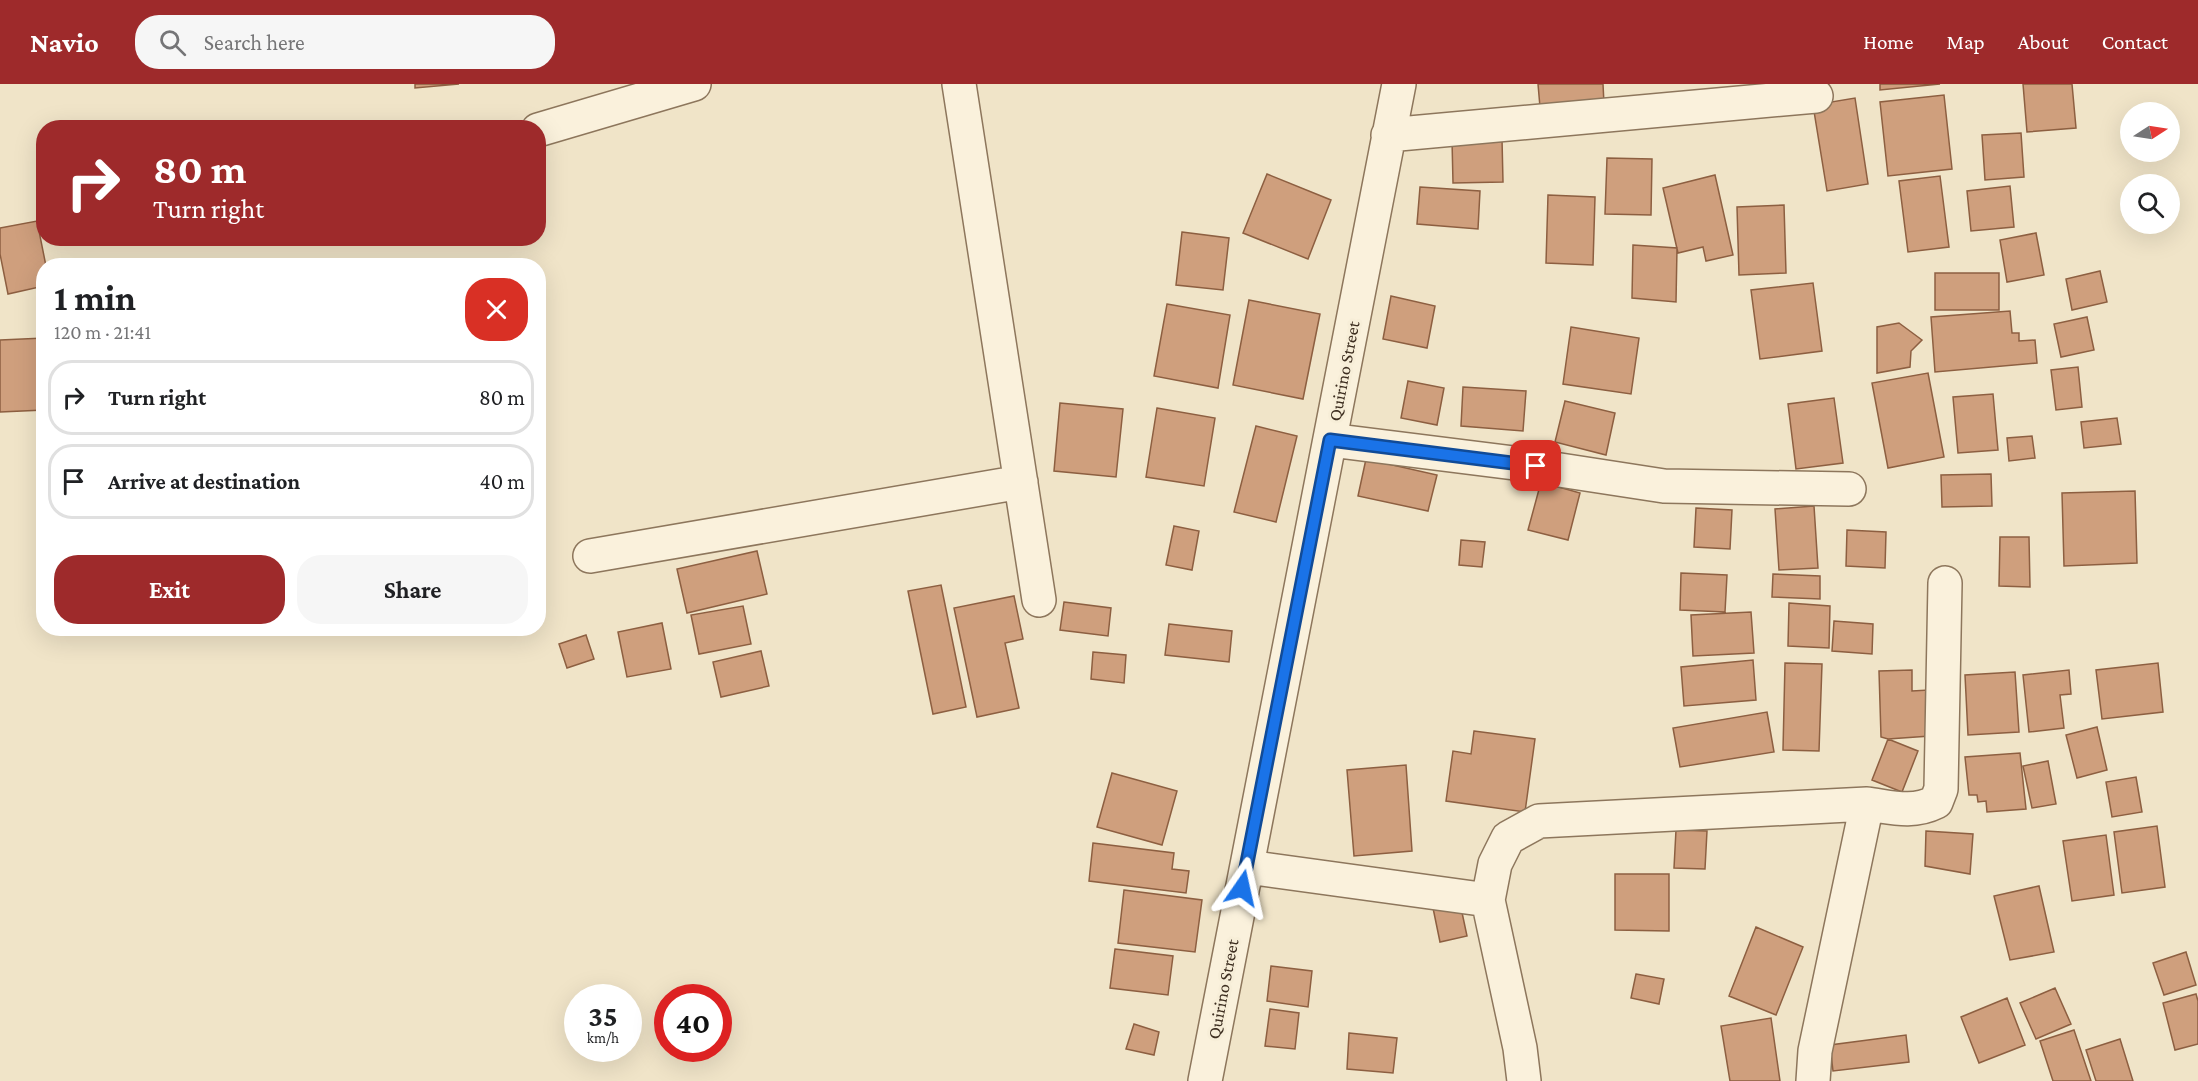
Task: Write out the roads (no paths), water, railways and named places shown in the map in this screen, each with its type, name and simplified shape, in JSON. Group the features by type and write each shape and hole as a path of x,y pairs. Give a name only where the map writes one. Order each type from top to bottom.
{"street":[{"path":"546,128 694,84"},
{"path":"959,84 1039,600"},
{"name":"Quirino Street","path":"1204,1081 1399,84"},
{"path":"1388,135 1815,96"},
{"path":"1330,440 1514,463 1664,486 1849,489"},
{"path":"590,556 1021,482"},
{"path":"1524,1081 1520,1048 1488,900 1495,864 1508,838 1539,821 1867,804 1910,810 1923,809 1936,802 1941,789 1945,582"},
{"path":"1813,1081 1815,1051 1867,804"},
{"path":"1247,867 1488,900"}]}
